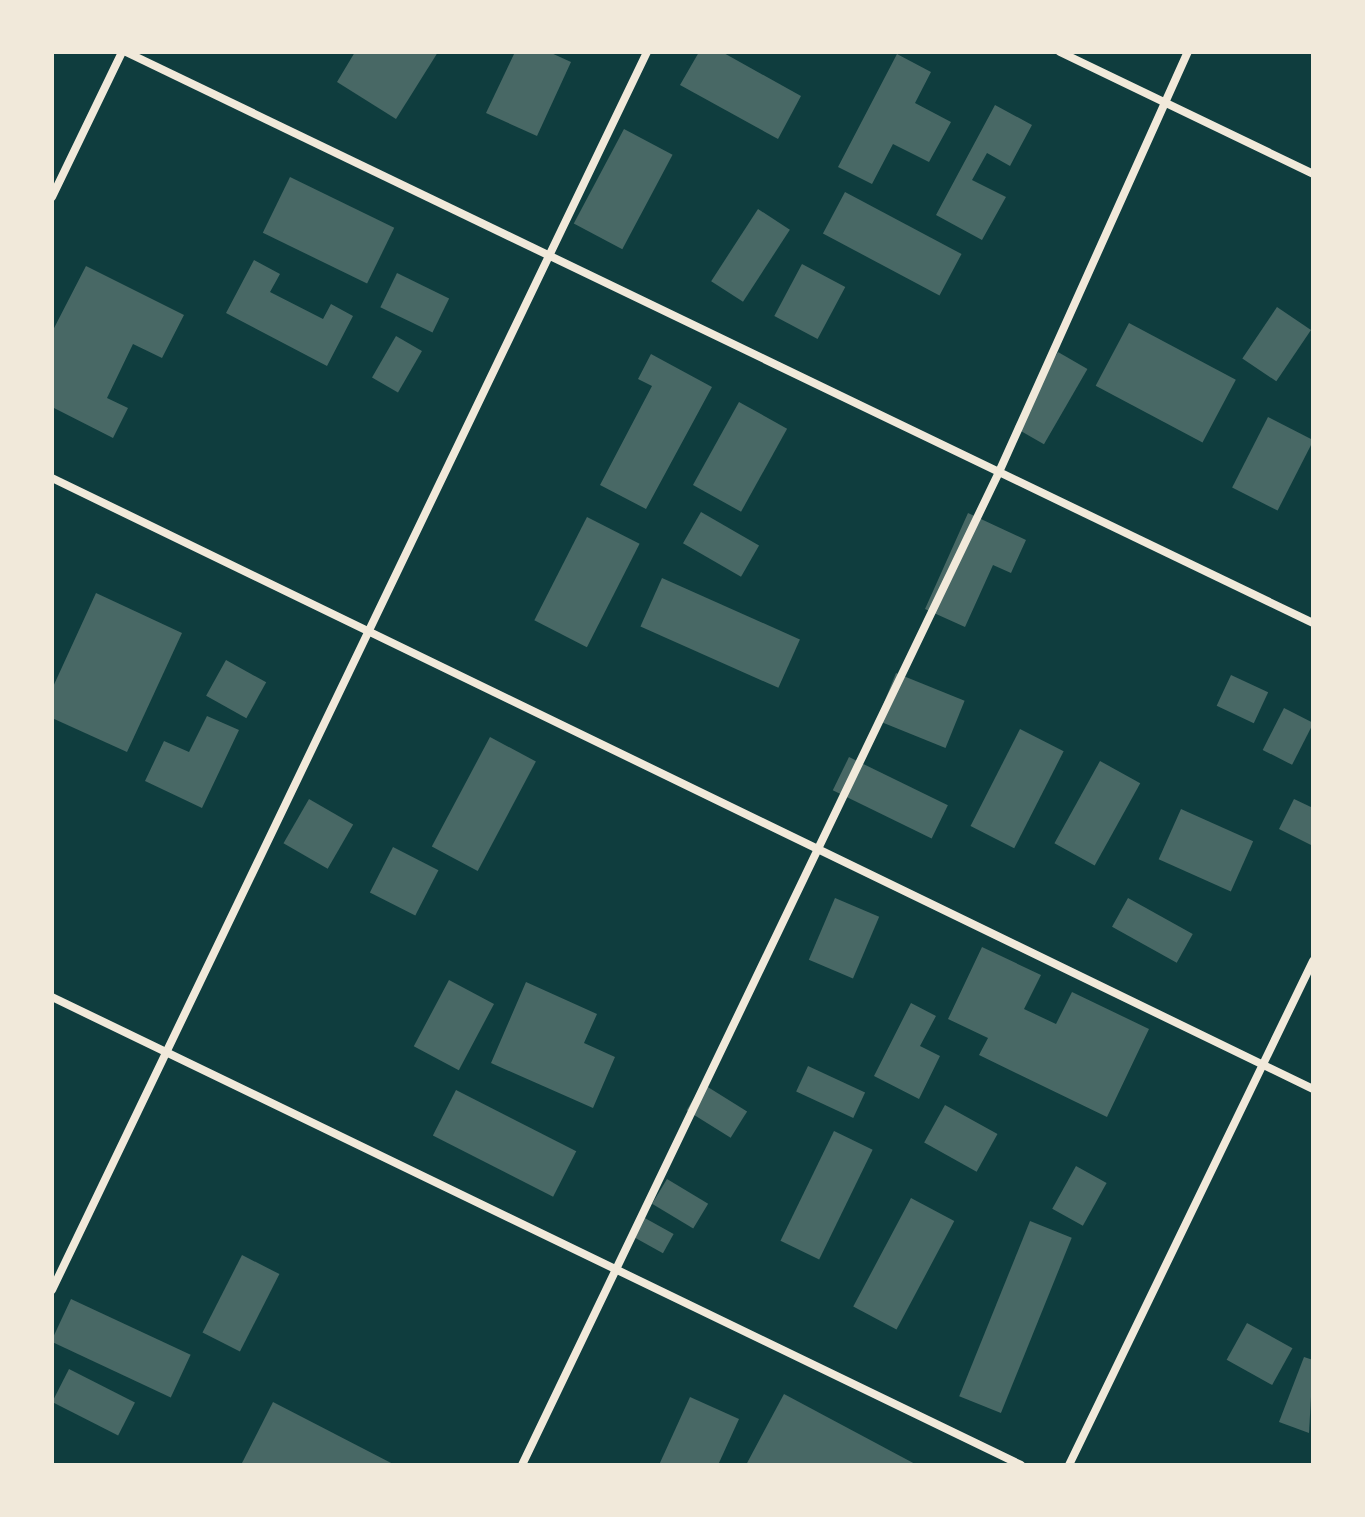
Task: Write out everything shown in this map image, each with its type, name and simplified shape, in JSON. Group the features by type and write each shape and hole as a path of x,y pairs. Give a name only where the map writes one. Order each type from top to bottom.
{"street":[{"path":"52,197 124,52 1313,623"},
{"path":"52,1290 647,52"},
{"path":"1060,52 1313,174"},
{"path":"522,1465 999,472 1188,52"},
{"path":"52,478 1313,1089"},
{"path":"1069,1465 1313,961"},
{"path":"52,997 1021,1465"}],"building":[{"path":"355,52 438,52 396,119 337,82"},
{"path":"515,52 549,52 571,62 537,136 486,113"},
{"path":"699,52 722,52 801,96 778,139 680,85"},
{"path":"897,54 931,72 915,103 951,122 929,162 893,144 872,184 838,167"},
{"path":"995,105 1032,125 1010,166 987,153 972,180 1006,197 982,240 936,215"},
{"path":"624,129 673,155 622,249 574,223"},
{"path":"290,177 394,228 367,284 263,233"},
{"path":"845,192 962,254 939,295 823,233"},
{"path":"758,209 790,230 743,302 711,281"},
{"path":"254,260 280,274 270,292 323,319 331,304 353,316 327,366 226,313"},
{"path":"802,264 845,287 818,339 774,316"},
{"path":"86,266 184,315 162,358 133,344 107,398 128,408 113,438 52,407 52,332"},
{"path":"397,273 449,298 432,333 380,307"},
{"path":"1277,307 1311,330 1276,381 1242,358"},
{"path":"1129,323 1236,380 1203,442 1096,386"},
{"path":"396,336 422,351 398,393 372,378"},
{"path":"1058,352 1087,369 1044,444 1014,427"},
{"path":"651,354 712,387 646,509 600,485 652,386 638,379"},
{"path":"739,402 787,429 741,512 693,485"},
{"path":"1268,417 1313,440 1278,511 1232,487"},
{"path":"701,512 759,546 741,577 683,543"},
{"path":"968,513 1026,540 1011,573 993,565 965,627 925,609"},
{"path":"587,517 640,544 587,647 534,620"},
{"path":"662,578 800,639 778,688 640,626"},
{"path":"96,593 182,633 127,752 52,718 52,689"},
{"path":"226,660 266,682 246,718 206,696"},
{"path":"896,673 965,701 946,748 877,720"},
{"path":"1231,675 1268,692 1254,723 1217,706"},
{"path":"1284,708 1313,723 1292,765 1263,750"},
{"path":"207,716 239,730 202,808 145,781 164,741 189,752"},
{"path":"1020,729 1064,751 1014,848 971,826"},
{"path":"490,737 536,761 478,871 432,846"},
{"path":"849,757 948,805 932,838 833,790"},
{"path":"1100,761 1140,783 1095,866 1054,843"},
{"path":"309,799 353,824 328,869 284,843"},
{"path":"1294,799 1313,808 1313,846 1279,829"},
{"path":"1181,809 1253,841 1231,891 1159,859"},
{"path":"393,847 438,870 415,916 370,892"},
{"path":"835,898 879,917 853,978 809,960"},
{"path":"1128,898 1193,934 1177,963 1112,927"},
{"path":"982,947 1041,975 1024,1009 1056,1024 1072,992 1149,1029 1107,1117 979,1055 988,1038 948,1019"},
{"path":"449,980 494,1004 459,1070 414,1046"},
{"path":"526,982 597,1014 584,1043 615,1057 593,1108 491,1063"},
{"path":"911,1003 936,1016 920,1046 940,1056 919,1099 874,1076"},
{"path":"808,1066 865,1093 853,1118 796,1091"},
{"path":"703,1084 747,1112 731,1138 687,1110"},
{"path":"456,1090 576,1151 553,1197 433,1135"},
{"path":"945,1105 997,1134 977,1172 924,1143"},
{"path":"834,1131 873,1150 819,1260 781,1241"},
{"path":"1076,1166 1107,1183 1083,1226 1052,1209"},
{"path":"667,1179 708,1204 693,1229 652,1204"},
{"path":"911,1198 954,1221 897,1330 853,1307"},
{"path":"643,1217 674,1234 663,1253 632,1236"},
{"path":"1030,1221 1072,1238 1001,1413 959,1396"},
{"path":"242,1255 279,1274 240,1352 203,1333"},
{"path":"71,1299 191,1355 171,1397 52,1342"},
{"path":"1247,1323 1292,1348 1272,1385 1227,1360"},
{"path":"1304,1357 1313,1360 1309,1433 1279,1422"},
{"path":"69,1369 135,1403 118,1436 52,1402"},
{"path":"784,1394 917,1465 746,1465"},
{"path":"690,1397 739,1419 718,1465 659,1465"},
{"path":"273,1402 395,1465 241,1465"}]}
